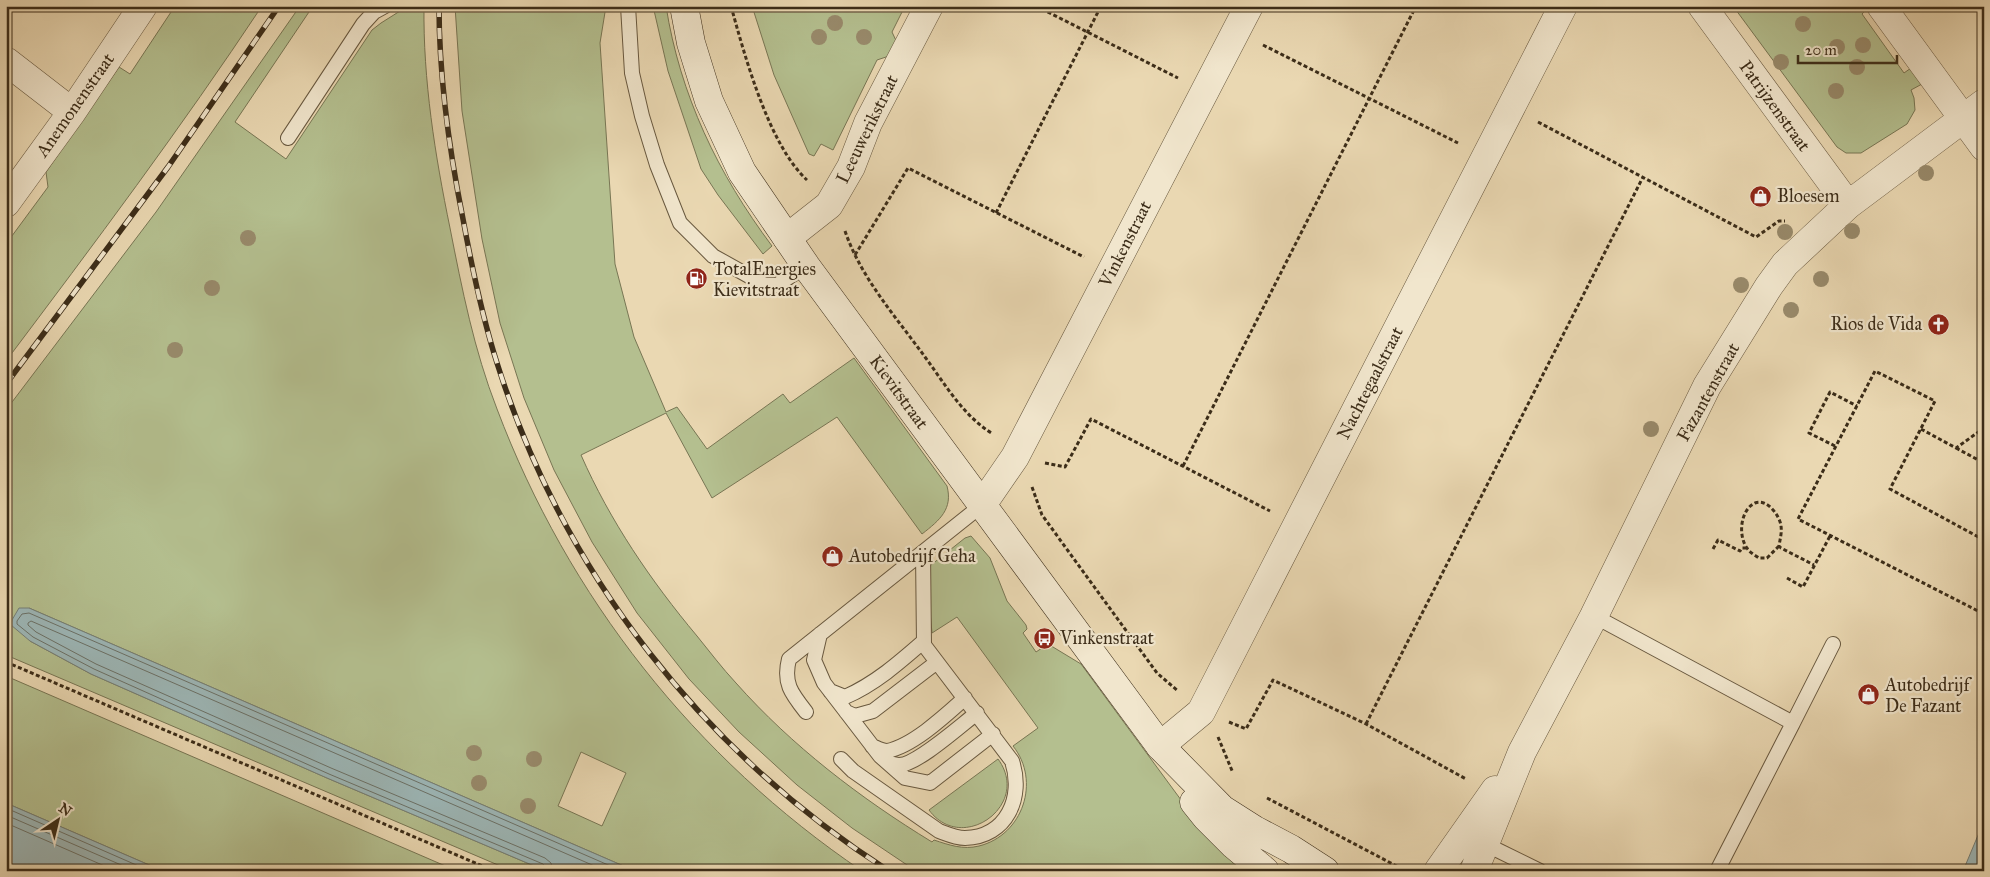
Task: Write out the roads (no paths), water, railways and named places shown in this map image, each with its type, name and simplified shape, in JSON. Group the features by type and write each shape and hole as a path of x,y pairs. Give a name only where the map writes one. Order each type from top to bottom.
{"street":[{"name":"Anemonenstraat","path":"6,204 72,112 143,6"},
{"name":"Kievitstraat","path":"684,6 691,43 709,101 742,172 806,266 1162,749 1190,796 1206,817 1234,845 1265,871"},
{"name":"Leeuwerikstraat","path":"787,238 828,204 851,167 868,123 929,6"},
{"name":"Vinkenstraat","path":"982,506 1015,457 1249,6"},
{"name":"Nachtegaalstraat","path":"1162,749 1200,712 1563,6"},
{"name":"Patrijzenstraat","path":"1702,6 1848,205"},
{"path":"1881,6 1973,111 1984,147"},
{"path":"6,61 72,112"},
{"name":"Fazantenstraat","path":"1474,871 1522,752 1594,616 1707,386 1769,286 1785,264 1848,205 1973,111"},
{"name":"Kievitstraat","path":"1162,749 1222,809 1325,871"},
{"name":"Fazantenstraat","path":"1438,871 1522,752"}],"lane":[{"path":"288,138 363,24 374,12 385,6"},
{"path":"628,6 632,73 642,116 657,165 680,223 713,256 765,285 777,286 806,266"},
{"path":"806,712 791,693 786,672 789,659 982,506"},
{"path":"841,759 853,771 938,831 955,837 976,836 996,827 1014,804 1017,790 1017,775 1012,761 924,645 923,552"},
{"path":"1594,616 1793,723"},
{"path":"820,634 814,660 824,683 872,746 905,778 930,783 993,734"},
{"path":"830,692 845,697 861,690 924,641"},
{"path":"1717,871 1833,644"},
{"path":"846,712 856,716 872,711 937,662"},
{"path":"872,746 885,751 901,746 965,698"},
{"path":"888,763 900,765 912,761 929,751 976,713"},
{"path":"1485,844 1540,871"},
{"path":"1509,856 1512,871"}],"water":[{"path":"19,608 29,608 635,871 546,871 327,778 91,674 30,641 11,625"},
{"path":"6,803 163,871 6,871"},
{"path":"1984,821 1984,871 1963,871"}],"railway":[{"path":"6,384 168,167 279,6"},
{"path":"439,6 443,87 449,140 466,237 482,310 497,363 525,440 560,514 601,585 648,651 701,714 759,771 822,824 889,871"}],"place":[{"name":"Bloesem","path":"1761,196"},
{"name":"TotalEnergies Kievitstraat","path":"697,279"},
{"name":"Rios de Vida","path":"1938,324"},
{"name":"Autobedrijf Geha","path":"833,556"},
{"name":"Vinkenstraat","path":"1044,638"},
{"name":"Autobedrijf De Fazant","path":"1869,695"}]}
